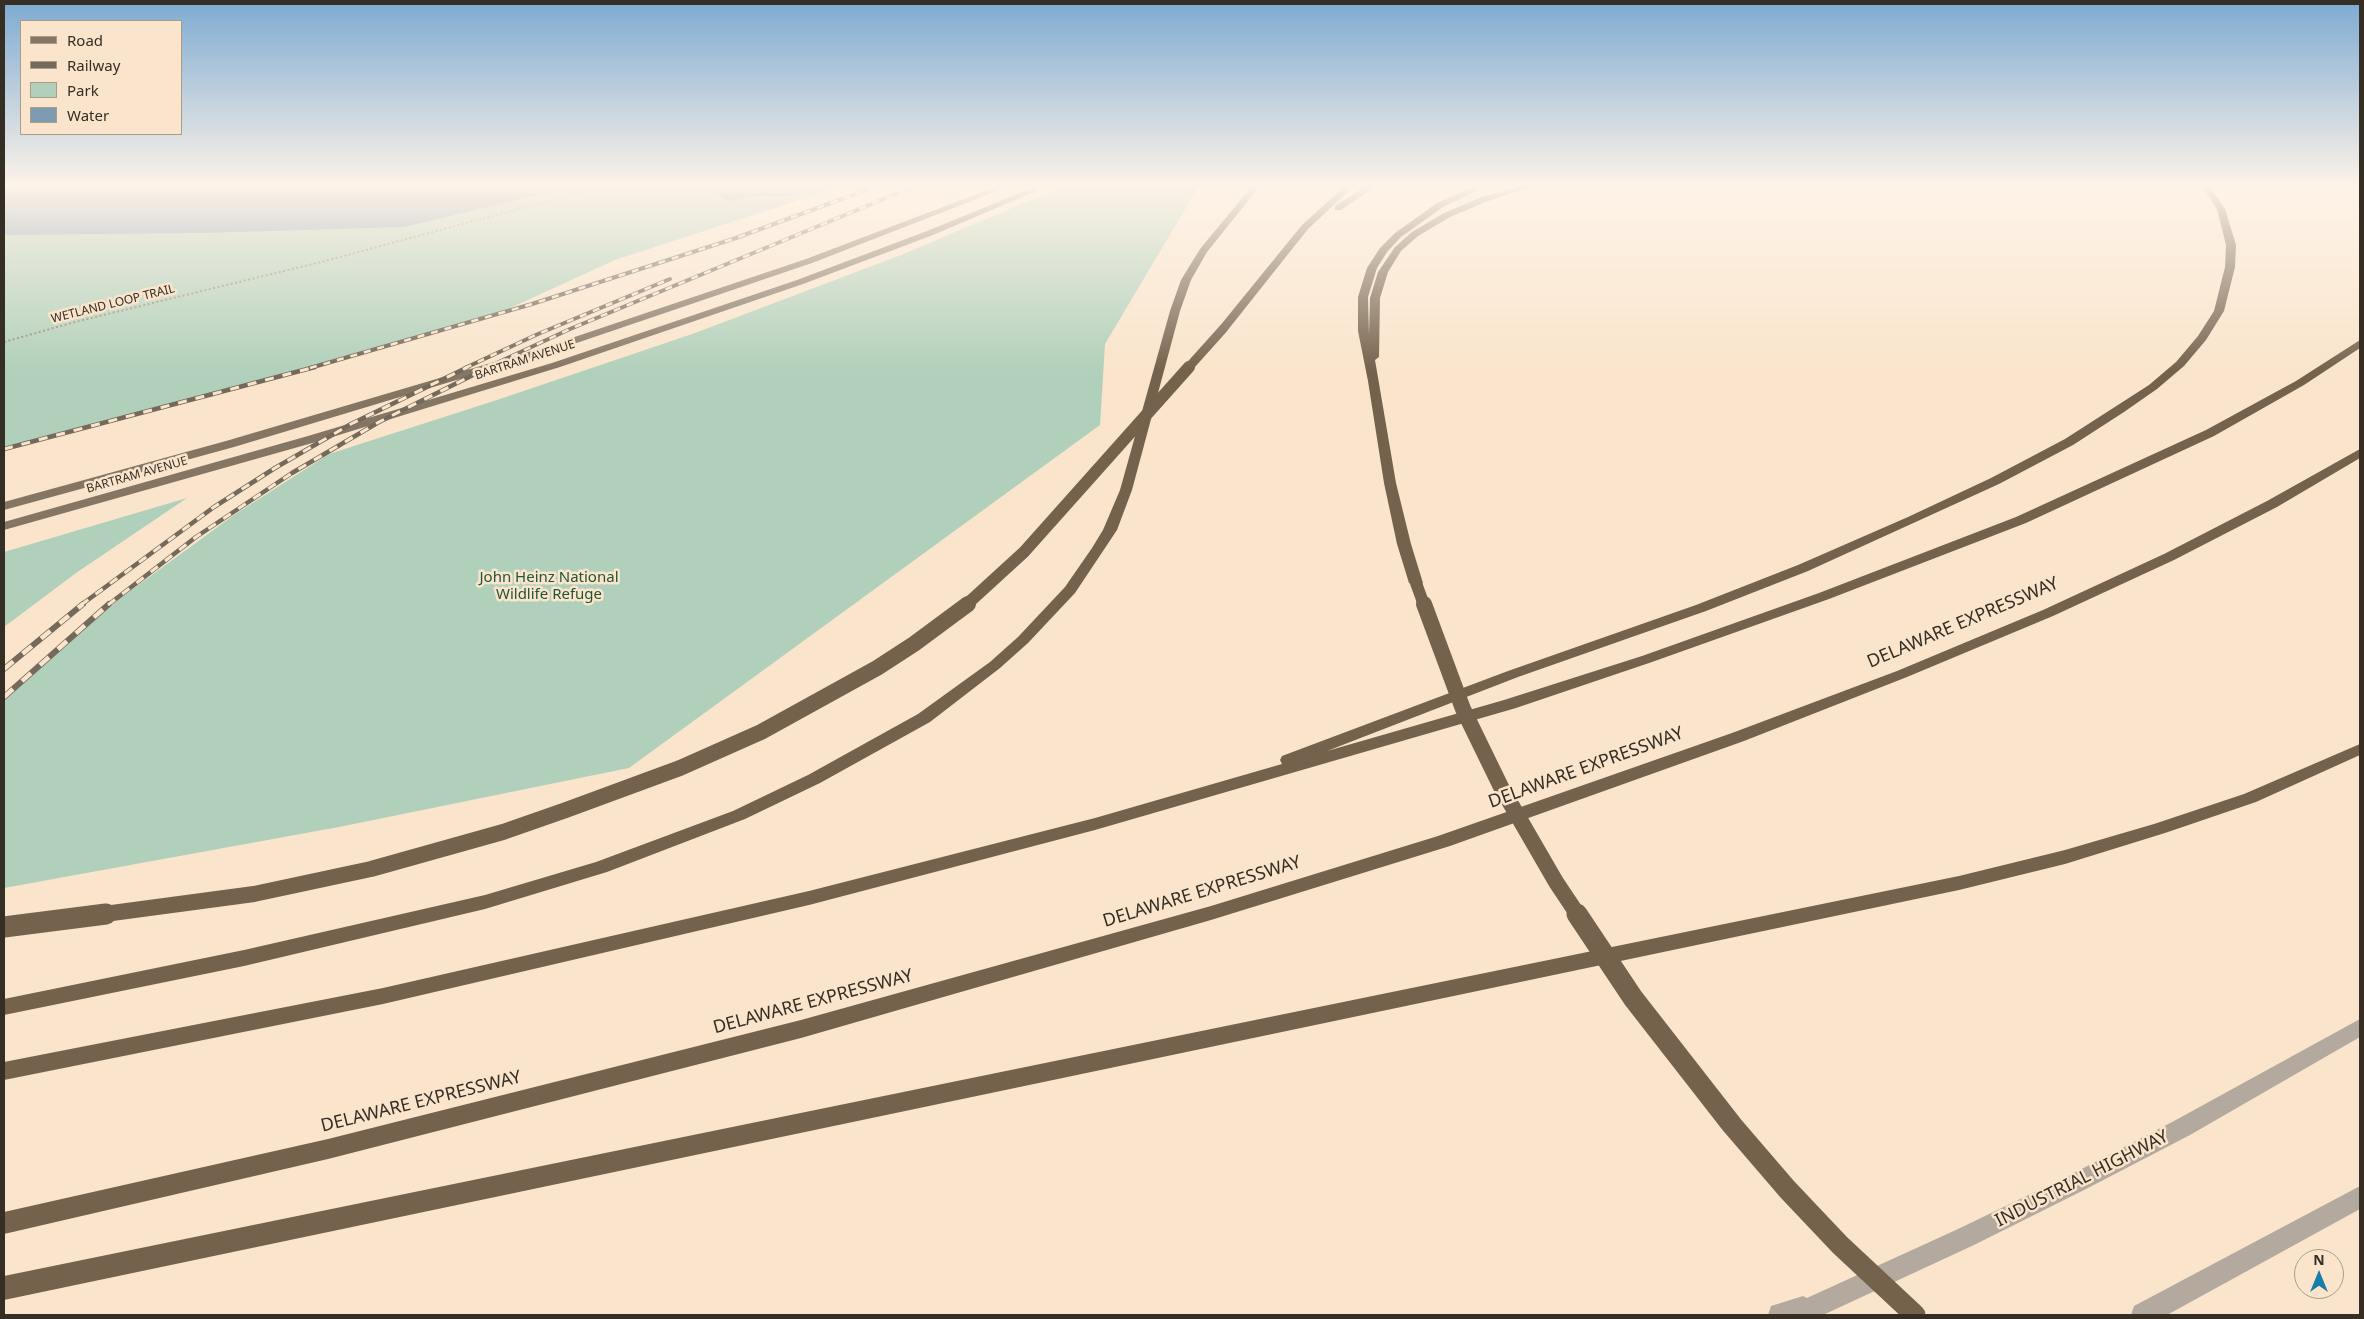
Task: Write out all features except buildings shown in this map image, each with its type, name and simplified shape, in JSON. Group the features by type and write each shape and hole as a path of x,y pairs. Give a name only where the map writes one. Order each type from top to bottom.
{"highway":[{"path":"4,1007 254,956 485,902 574,876 650,850 739,815 814,780 924,718 988,670 1023,640 1070,590 1100,548 1110,530 1126,490 1175,311 1186,280 1206,248"},
{"path":"4,927 254,894 371,869 495,834 566,810 680,768 761,732 876,668 914,644 974,599 1024,552 1223,329 1290,248"},
{"path":"1280,261 1294,248"},
{"path":"1387,248 1372,268 1363,297 1362,319 1395,508 1416,584 1462,709 1501,787 1556,882 1633,998 1720,1110 1787,1189 1840,1245 1915,1315"},
{"path":"1374,381 1375,298 1383,272 1400,248"},
{"path":"1180,800 1513,674 1754,588 1913,520 1995,481 2069,442 2120,410 2166,376 2193,350 2219,311 2229,273 2231,248"},
{"path":"4,1071 274,1019 603,947 901,876 1180,800 1510,704 1709,637 1918,561 2021,520 2178,450 2300,383 2360,343"},
{"name":"DELAWARE EXPRESSWAY","path":"4,1223 319,1151 792,1032 1202,916 1444,841 1548,806 1755,730 1902,674 2048,613 2169,557 2272,504 2360,453"},
{"path":"4,1288 1939,888 2065,857 2159,829 2250,798 2360,749"}],"main road":[{"name":"BARTRAM AVENUE","path":"4,506 239,441 549,349 784,270 843,248"},
{"name":"BARTRAM AVENUE","path":"4,526 312,439 556,365 800,282 891,248"}],"street":[{"name":"INDUSTRIAL HIGHWAY","path":"1796,1315 1966,1237 2078,1182 2182,1128 2360,1027"},
{"path":"2143,1315 2360,1197"},
{"path":"1780,1315 1826,1301"}],"path":[{"name":"WETLAND LOOP TRAIL","path":"4,342 75,322 375,248"}],"green space":[{"path":"4,248 653,248 615,260 497,314 318,367 4,449"},
{"name":"John Heinz National Wildlife Refuge","path":"919,248 1162,248 1105,344 1100,425 629,768 339,827 4,888 4,699 119,599 234,515 329,454 695,333"},
{"path":"187,498 76,573 4,627 4,552"}],"railway":[{"path":"310,368 532,304 706,248"},
{"path":"486,368 570,329 766,248"},
{"path":"465,368 538,334 670,279"},
{"path":"4,449 315,367"},
{"path":"81,605 214,507 275,468 351,424 468,367"},
{"path":"108,605 196,537 292,473 379,422 489,367"},
{"path":"4,669 83,604"},
{"path":"4,697 109,604"}]}
